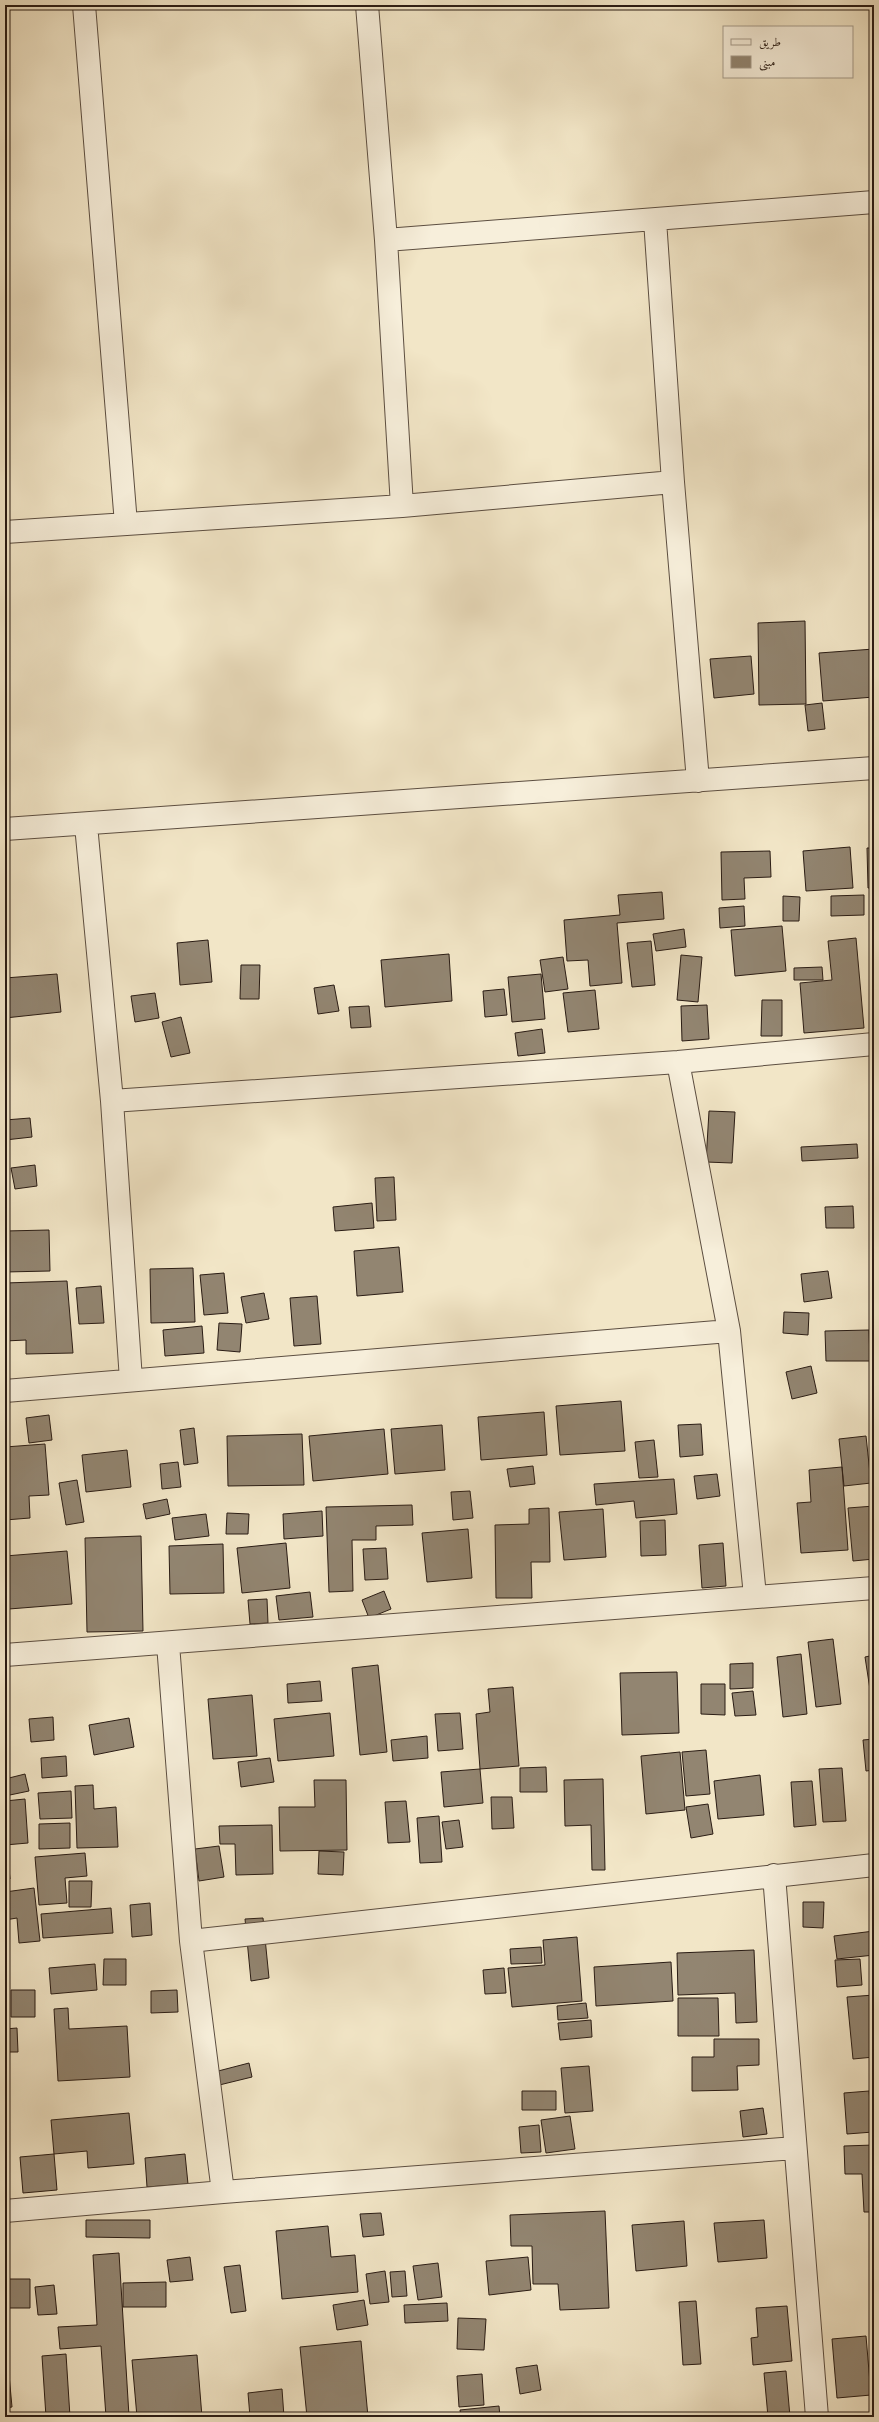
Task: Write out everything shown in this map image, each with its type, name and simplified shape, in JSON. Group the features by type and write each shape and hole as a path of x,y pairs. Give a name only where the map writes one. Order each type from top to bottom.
{"street":[{"path":"84,5 126,524"},
{"path":"367,5 386,240 402,506"},
{"path":"386,240 874,202"},
{"path":"655,220 673,482 698,781"},
{"path":"5,532 402,506 673,482"},
{"path":"5,829 86,825 874,768"},
{"path":"86,825 112,1101 131,1380"},
{"path":"112,1101 678,1062 874,1044"},
{"path":"678,1062 729,1332 755,1596"},
{"path":"5,1391 729,1332"},
{"path":"5,1655 168,1644 755,1596 874,1588"},
{"path":"168,1644 191,1941 223,2192"},
{"path":"191,1941 874,1865"},
{"path":"774,1875 816,2417"},
{"path":"5,2211 223,2192 796,2148"}],"building":[{"path":"805,621 806,704 759,705 758,623"},
{"path":"874,649 874,697 823,701 819,653"},
{"path":"751,656 754,694 714,698 710,659"},
{"path":"822,703 825,729 808,731 805,705"},
{"path":"850,847 853,888 806,891 803,851"},
{"path":"867,848 874,848 874,888 868,888"},
{"path":"770,851 771,877 744,878 745,899 722,900 721,852"},
{"path":"662,892 664,919 617,923 622,983 590,986 588,960 567,961 564,920 620,915 618,895"},
{"path":"864,895 864,915 831,916 831,896"},
{"path":"783,896 800,897 799,921 783,921"},
{"path":"744,906 745,926 720,928 719,908"},
{"path":"782,926 786,971 735,976 731,930"},
{"path":"684,929 686,947 656,951 653,934"},
{"path":"856,938 864,1028 804,1033 800,983 832,980 828,941"},
{"path":"208,940 212,982 180,985 177,943"},
{"path":"651,941 655,985 632,987 627,943"},
{"path":"449,954 452,1001 385,1007 381,960"},
{"path":"681,955 702,957 698,1002 677,1000"},
{"path":"563,957 568,989 545,992 540,960"},
{"path":"241,965 260,965 259,999 240,999"},
{"path":"822,967 823,980 794,980 794,968"},
{"path":"57,974 61,1012 5,1018 5,978"},
{"path":"541,974 545,1019 512,1022 508,977"},
{"path":"334,985 339,1011 318,1014 314,988"},
{"path":"504,989 507,1015 485,1017 483,991"},
{"path":"595,990 599,1029 568,1032 563,993"},
{"path":"155,993 159,1018 135,1022 131,996"},
{"path":"762,1000 782,1000 782,1036 761,1036"},
{"path":"707,1005 709,1039 682,1041 681,1006"},
{"path":"369,1006 371,1027 351,1028 349,1007"},
{"path":"181,1017 190,1053 171,1057 162,1022"},
{"path":"542,1029 545,1053 518,1056 515,1033"},
{"path":"709,1111 735,1112 732,1163 706,1162"},
{"path":"30,1118 32,1137 5,1140 5,1120"},
{"path":"857,1144 858,1158 802,1161 801,1147"},
{"path":"35,1165 37,1186 15,1189 11,1168"},
{"path":"394,1177 396,1220 377,1221 375,1178"},
{"path":"372,1203 374,1228 335,1231 333,1207"},
{"path":"853,1206 854,1228 826,1228 825,1207"},
{"path":"49,1230 50,1271 5,1272 5,1231"},
{"path":"399,1247 403,1292 357,1296 354,1251"},
{"path":"193,1268 195,1322 151,1323 150,1269"},
{"path":"828,1271 832,1298 804,1302 801,1274"},
{"path":"224,1273 228,1313 204,1315 200,1275"},
{"path":"67,1281 73,1353 26,1354 26,1340 5,1341 5,1283"},
{"path":"101,1286 104,1323 79,1324 76,1288"},
{"path":"264,1293 269,1319 246,1323 241,1297"},
{"path":"317,1296 321,1344 294,1346 290,1298"},
{"path":"784,1312 809,1313 808,1335 783,1333"},
{"path":"219,1323 242,1324 240,1352 217,1350"},
{"path":"202,1326 204,1353 165,1356 163,1330"},
{"path":"869,1330 870,1361 826,1361 825,1331"},
{"path":"811,1366 817,1393 792,1399 786,1372"},
{"path":"621,1401 625,1451 560,1455 556,1406"},
{"path":"544,1412 547,1455 481,1460 478,1417"},
{"path":"49,1415 52,1440 29,1443 26,1418"},
{"path":"701,1424 703,1455 680,1457 678,1425"},
{"path":"442,1425 445,1470 395,1474 391,1429"},
{"path":"194,1428 198,1463 184,1465 180,1430"},
{"path":"384,1429 388,1474 313,1481 309,1436"},
{"path":"302,1434 304,1485 228,1486 227,1436"},
{"path":"866,1436 871,1483 844,1486 839,1439"},
{"path":"654,1440 658,1477 639,1478 635,1442"},
{"path":"45,1444 49,1495 29,1496 30,1518 5,1520 5,1447"},
{"path":"127,1450 131,1487 86,1492 82,1455"},
{"path":"178,1462 181,1487 162,1489 160,1464"},
{"path":"533,1466 535,1484 510,1487 507,1469"},
{"path":"842,1467 848,1550 801,1553 797,1503 811,1502 809,1470"},
{"path":"717,1474 720,1496 697,1499 694,1476"},
{"path":"674,1479 677,1514 636,1518 634,1501 596,1505 594,1484"},
{"path":"77,1480 84,1522 66,1525 59,1483"},
{"path":"470,1491 473,1518 453,1520 451,1492"},
{"path":"167,1499 170,1514 146,1519 143,1504"},
{"path":"412,1505 413,1525 376,1526 376,1540 352,1540 353,1591 329,1592 326,1507"},
{"path":"874,1506 874,1559 853,1561 848,1508"},
{"path":"549,1508 550,1562 531,1562 532,1598 496,1598 495,1525 529,1524 529,1509"},
{"path":"603,1509 606,1557 564,1560 559,1512"},
{"path":"322,1511 323,1536 284,1539 283,1514"},
{"path":"227,1513 249,1514 248,1534 226,1534"},
{"path":"206,1514 209,1536 175,1540 172,1518"},
{"path":"665,1520 666,1555 641,1556 640,1521"},
{"path":"468,1529 472,1578 427,1582 422,1533"},
{"path":"141,1536 143,1631 87,1632 85,1538"},
{"path":"286,1543 290,1588 242,1593 237,1548"},
{"path":"723,1543 726,1586 702,1588 699,1545"},
{"path":"223,1544 224,1593 170,1594 169,1546"},
{"path":"386,1548 388,1579 365,1580 363,1549"},
{"path":"67,1551 72,1604 9,1609 5,1556"},
{"path":"384,1591 391,1609 369,1618 362,1600"},
{"path":"310,1592 313,1617 279,1620 276,1596"},
{"path":"267,1599 268,1623 250,1624 248,1600"},
{"path":"833,1639 841,1704 816,1707 808,1642"},
{"path":"801,1654 807,1714 783,1717 777,1657"},
{"path":"874,1655 874,1695 871,1696 865,1657"},
{"path":"753,1663 753,1688 730,1689 730,1664"},
{"path":"378,1665 387,1752 360,1755 352,1668"},
{"path":"677,1672 679,1733 622,1735 620,1673"},
{"path":"320,1681 322,1701 288,1703 287,1684"},
{"path":"701,1684 725,1684 725,1715 701,1714"},
{"path":"513,1687 519,1766 480,1769 476,1714 490,1712 488,1689"},
{"path":"753,1691 756,1715 735,1716 732,1693"},
{"path":"252,1695 257,1756 213,1759 208,1699"},
{"path":"330,1713 334,1756 278,1761 274,1719"},
{"path":"460,1713 463,1749 438,1751 435,1714"},
{"path":"53,1717 54,1740 31,1742 29,1719"},
{"path":"129,1718 134,1747 94,1755 89,1725"},
{"path":"427,1736 428,1758 393,1761 391,1740"},
{"path":"874,1739 874,1770 866,1771 863,1740"},
{"path":"706,1750 710,1794 686,1796 682,1752"},
{"path":"680,1752 685,1810 646,1814 641,1756"},
{"path":"66,1756 67,1776 42,1778 41,1758"},
{"path":"270,1758 274,1782 241,1787 238,1762"},
{"path":"546,1767 547,1792 520,1792 520,1768"},
{"path":"842,1768 846,1821 823,1822 819,1769"},
{"path":"480,1769 483,1803 444,1807 441,1772"},
{"path":"25,1774 29,1791 5,1796 5,1779"},
{"path":"760,1775 764,1815 718,1819 714,1781"},
{"path":"603,1779 605,1870 592,1870 591,1825 565,1826 564,1780"},
{"path":"314,1780 346,1780 347,1850 280,1851 279,1807 315,1807"},
{"path":"812,1781 816,1825 794,1827 791,1782"},
{"path":"93,1785 94,1809 116,1807 118,1847 77,1848 75,1786"},
{"path":"71,1791 72,1818 40,1819 38,1793"},
{"path":"491,1797 512,1797 514,1828 492,1829"},
{"path":"25,1799 28,1843 5,1845 5,1801"},
{"path":"406,1801 410,1842 388,1843 385,1802"},
{"path":"708,1804 713,1834 691,1838 686,1807"},
{"path":"439,1816 442,1862 420,1863 417,1818"},
{"path":"459,1820 463,1847 446,1849 442,1822"},
{"path":"70,1823 70,1848 39,1849 39,1824"},
{"path":"272,1825 273,1874 236,1875 235,1844 220,1844 219,1826"},
{"path":"219,1846 224,1877 199,1881 195,1849"},
{"path":"319,1851 344,1852 343,1875 318,1874"},
{"path":"85,1853 87,1876 65,1878 67,1903 39,1905 35,1857"},
{"path":"5,1859 8,1859 10,1879 5,1879"},
{"path":"69,1881 92,1881 91,1907 69,1907"},
{"path":"34,1888 40,1941 19,1943 17,1918 5,1920 5,1892"},
{"path":"803,1902 824,1902 823,1928 803,1927"},
{"path":"150,1903 152,1935 132,1937 130,1905"},
{"path":"111,1908 113,1933 43,1938 41,1914"},
{"path":"263,1918 269,1978 251,1981 245,1919"},
{"path":"874,1931 874,1955 837,1959 834,1936"},
{"path":"577,1937 582,2001 512,2007 508,1968 545,1965 543,1940"},
{"path":"541,1947 542,1963 511,1964 510,1949"},
{"path":"754,1950 757,2022 736,2023 735,1993 678,1995 677,1953"},
{"path":"104,1959 126,1959 126,1985 103,1985"},
{"path":"860,1959 862,1985 837,1987 835,1960"},
{"path":"671,1962 673,2001 596,2006 594,1967"},
{"path":"95,1964 97,1990 51,1994 49,1968"},
{"path":"504,1968 506,1993 485,1994 483,1970"},
{"path":"11,1990 35,1990 35,2017 11,2017"},
{"path":"177,1990 178,2012 151,2013 151,1991"},
{"path":"874,1995 874,2057 853,2059 847,1997"},
{"path":"678,1998 718,1998 719,2036 678,2036"},
{"path":"586,2003 588,2018 558,2020 557,2006"},
{"path":"68,2008 69,2029 127,2026 130,2077 58,2081 54,2009"},
{"path":"591,2020 592,2037 560,2040 558,2023"},
{"path":"17,2028 18,2052 5,2052 5,2029"},
{"path":"714,2039 759,2039 759,2065 737,2066 738,2090 692,2091 692,2057 714,2057"},
{"path":"249,2063 252,2077 203,2089 199,2076"},
{"path":"589,2066 593,2111 565,2113 561,2068"},
{"path":"872,2087 874,2087 874,2113"},
{"path":"522,2091 556,2091 556,2110 522,2110"},
{"path":"869,2091 873,2132 847,2134 844,2093"},
{"path":"763,2108 767,2134 743,2137 740,2111"},
{"path":"129,2113 134,2164 88,2168 87,2151 54,2154 51,2120"},
{"path":"570,2116 575,2149 546,2153 541,2120"},
{"path":"539,2125 541,2152 521,2153 519,2127"},
{"path":"874,2145 874,2212 864,2212 862,2174 845,2174 844,2146"},
{"path":"54,2154 57,2190 23,2193 20,2157"},
{"path":"185,2154 188,2184 147,2187 145,2158"},
{"path":"605,2211 609,2308 560,2310 558,2284 533,2284 532,2246 511,2246 510,2215"},
{"path":"381,2213 384,2235 363,2237 360,2214"},
{"path":"86,2220 150,2220 150,2238 86,2237"},
{"path":"764,2220 767,2258 718,2262 714,2223"},
{"path":"684,2221 687,2266 636,2271 632,2225"},
{"path":"328,2226 331,2257 355,2255 358,2292 282,2299 276,2231"},
{"path":"119,2253 129,2416 106,2417 101,2346 60,2349 58,2327 97,2325 93,2255"},
{"path":"190,2257 193,2280 170,2282 167,2260"},
{"path":"528,2257 531,2290 489,2295 486,2261"},
{"path":"438,2263 442,2297 418,2300 413,2266"},
{"path":"240,2265 246,2311 231,2313 224,2267"},
{"path":"385,2271 389,2302 370,2304 366,2274"},
{"path":"405,2271 407,2296 392,2297 390,2272"},
{"path":"9,2279 30,2279 30,2308 8,2308"},
{"path":"166,2282 166,2307 123,2307 123,2283"},
{"path":"54,2285 57,2314 38,2315 35,2287"},
{"path":"364,2300 368,2325 337,2330 333,2305"},
{"path":"696,2301 701,2364 683,2365 679,2302"},
{"path":"447,2303 448,2321 405,2323 404,2305"},
{"path":"787,2306 792,2361 753,2365 751,2338 758,2337 756,2308"},
{"path":"458,2318 486,2319 484,2350 457,2349"},
{"path":"870,2319 874,2319 874,2363 873,2363"},
{"path":"866,2336 871,2395 837,2398 832,2339"},
{"path":"361,2341 368,2417 307,2417 300,2347"},
{"path":"66,2354 70,2417 46,2417 42,2356"},
{"path":"197,2355 202,2417 137,2417 132,2360"},
{"path":"5,2364 8,2364 12,2407 5,2408"},
{"path":"537,2365 541,2390 520,2394 516,2368"},
{"path":"786,2371 790,2417 768,2417 764,2373"},
{"path":"482,2374 484,2405 459,2407 457,2376"},
{"path":"282,2389 284,2417 250,2417 248,2393"},
{"path":"499,2406 500,2417 461,2417 460,2410"}]}
